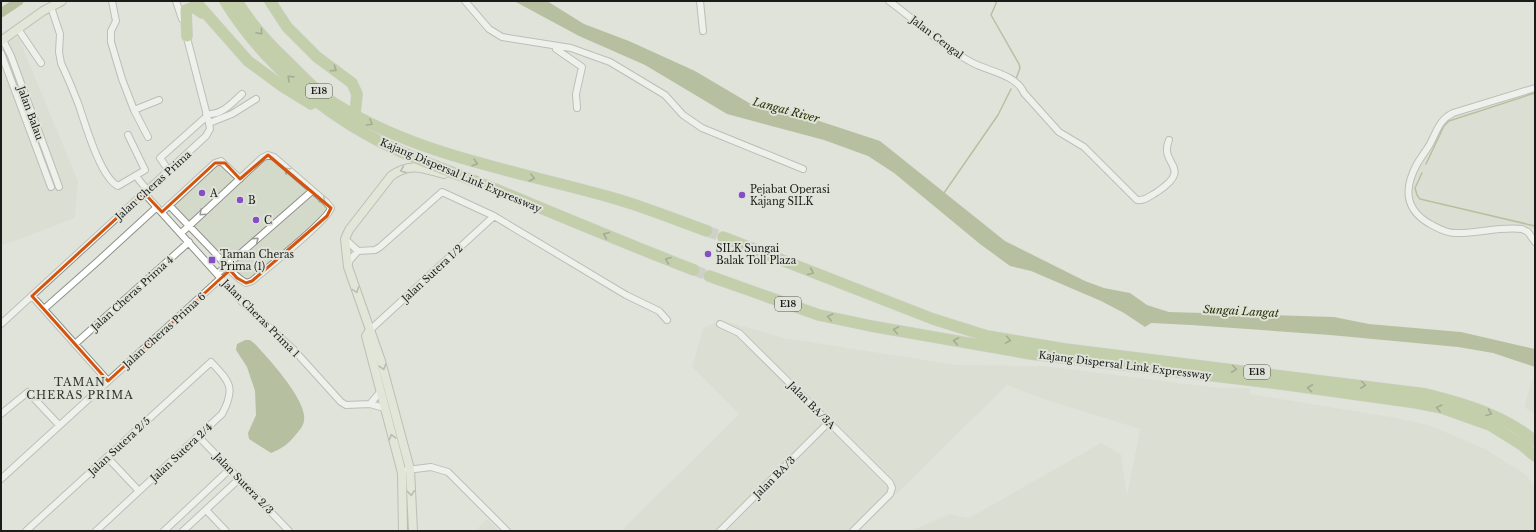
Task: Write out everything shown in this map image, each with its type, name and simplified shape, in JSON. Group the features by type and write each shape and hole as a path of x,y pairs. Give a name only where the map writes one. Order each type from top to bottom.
{"highway":[{"path":"195,1 233,46 266,75 317,108 330,112"},
{"name":"Kajang Dispersal Link Expressway","path":"225,1 248,34 264,52 293,81 330,112 392,147 694,270"},
{"name":"Kajang Dispersal Link Expressway","path":"237,1 272,46 300,74 337,104 380,129 415,144 475,163 614,198 707,231"},
{"path":"270,1 287,27 317,57 352,83 356,94 355,114"},
{"path":"186,36 186,10 194,7 209,18"},
{"name":"Kajang Dispersal Link Expressway","path":"723,237 933,319 987,336 1065,350 1426,394 1473,407 1497,416 1535,441"},
{"name":"Kajang Dispersal Link Expressway","path":"710,276 819,314 871,326 1031,354 1281,384 1417,403 1449,411 1490,425 1522,445 1535,456"}],"street":[{"path":"2,40 62,1"},
{"path":"112,1 116,20 110,36 122,79 134,110 148,137"},
{"path":"465,1 489,29 502,37 571,48 610,62 665,95 683,115 702,128 803,168"},
{"path":"700,1 703,31"},
{"name":"Jalan Cengal","path":"889,1 949,48 973,63 1011,80 1022,87 1024,93 1059,132 1084,148 1137,200 1146,199 1169,184 1175,177 1175,172 1167,148 1169,140"},
{"path":"178,3 207,118"},
{"path":"51,7 60,34 59,52 61,63 98,157 112,183 118,186 137,177 144,170 128,135"},
{"path":"18,29 41,63"},
{"name":"Jalan Balau","path":"2,40 11,56 59,187"},
{"path":"556,48 582,67 577,83 577,108"},
{"path":"1,53 51,186"},
{"path":"1535,88 1453,113 1445,118 1438,126 1413,172 1408,191 1410,203 1415,212 1423,220 1439,229 1456,233 1522,228 1528,232 1535,242"},
{"path":"165,166 160,158 207,118 221,112 242,94"},
{"path":"207,118 232,114 256,99"},
{"path":"134,110 159,100"},
{"name":"Jalan Cheras Prima","path":"1,324 145,190 165,166 206,136 210,129 207,118"},
{"path":"169,205 189,226 226,265 237,278 246,283 252,281 330,212 329,205 274,157 268,155 262,158 240,179 189,226 181,233"},
{"path":"162,212 218,162 224,163 240,179"},
{"path":"413,531 398,421 370,330 348,267 345,239 349,230 391,176 400,170 417,168 481,183"},
{"name":"Jalan Cheras Prima 1","path":"137,177 157,207 244,304 293,350 341,402 346,405 370,404 384,408"},
{"name":"Jalan Cheras Prima 6","path":"1,480 219,276 226,265 312,191"},
{"path":"348,267 350,260 358,251 376,250 442,192 494,216 626,295 658,311 667,320"},
{"path":"44,309 157,207"},
{"name":"Jalan Sutera 1/2","path":"370,330 494,216"},
{"path":"345,239 358,251"},
{"name":"Jalan Cheras Prima 4","path":"75,344 189,242"},
{"path":"32,296 108,381"},
{"name":"Jalan BA/3A","path":"720,324 738,333 890,483 892,488 890,494 853,531"},
{"path":"370,330 366,336 384,408 406,471 403,531"},
{"name":"Jalan Sutera 2/4","path":"96,531 222,414 231,393 230,386 226,378 211,362"},
{"name":"Jalan Sutera 2/5","path":"26,531 211,362"},
{"path":"1,414 28,392 59,425"},
{"path":"370,404 380,392"},
{"name":"Jalan BA/3","path":"720,531 829,422"},
{"name":"Jalan Sutera 2/3","path":"198,436 289,531"},
{"path":"107,457 139,491"},
{"path":"406,471 431,467 448,472 507,531"},
{"path":"164,531 230,469"},
{"path":"183,531 239,479"},
{"path":"206,510 226,531"}],"highlighted area":[{"path":"268,155 331,208 327,216 252,281 246,283 237,278 230,270 108,381 32,296 144,193 162,212 215,163 225,163 240,179"}],"shaded area":[{"path":"514,1 547,1 584,24 629,41 695,71 756,107 789,111 880,141 1005,241 1085,281 1104,288 1130,293 1147,305 1169,312 1334,317 1369,324 1461,332 1535,349 1535,367 1493,353 1458,347 1330,335 1191,325 1151,323 1145,327 1124,313 1101,301 1031,271 1010,266 980,244 894,173 868,156 824,140 727,114 645,65 579,36"},
{"path":"18,36 78,181 75,218 1,246 1,47"},
{"path":"1535,90 1535,229 1520,226 1447,230 1423,217 1417,211 1413,202 1412,184 1422,161 1430,152 1443,124 1451,117"},
{"path":"270,157 328,208 325,214 251,279 246,281 238,277 172,205 219,163 239,181 263,159"},
{"path":"721,320 784,338 958,365 1045,366 1219,388 1249,388 1250,394 1392,417 1429,425 1485,449 1525,474 1535,486 1535,531 911,531 949,514 969,518 1101,443 1121,454 1127,495 1140,429 1037,397 1007,385 859,531 621,531 739,414 692,367 703,328"},
{"path":"245,340 250,340 255,344 286,380 300,402 304,413 304,421 299,431 286,445 271,453 249,439 248,433 256,415 255,391 247,367 236,350 237,344"},
{"path":"1532,379 1535,380 1535,414 1524,407"},
{"path":"487,519 499,531 475,531"}],"waterway":[{"path":"1,13 19,1"},
{"path":"997,1 991,15 1019,64 1020,68 1016,79"},
{"path":"944,193 998,115 1011,89"},
{"path":"1426,164 1444,126 1449,121 1535,93"},
{"path":"1422,173 1415,188 1420,199 1535,226"}],"tunnel":[{"path":"707,231 723,237"},
{"path":"694,270 709,276"}],"place":[{"name":"A","path":"202,193"},
{"name":"Pejabat Operasi Kajang SILK","path":"742,195"},
{"name":"B","path":"240,200"},
{"name":"C","path":"256,220"},
{"name":"SILK Sungai Balak Toll Plaza","path":"708,254"},
{"name":"Taman Cheras Prima (1)","path":"212,260"}],"district":[{"name":"TAMAN CHERAS PRIMA","path":"80,388"}],"water label":[{"name":"Langat River","path":"786,110"},
{"name":"Sungai Langat","path":"1241,311"}]}
